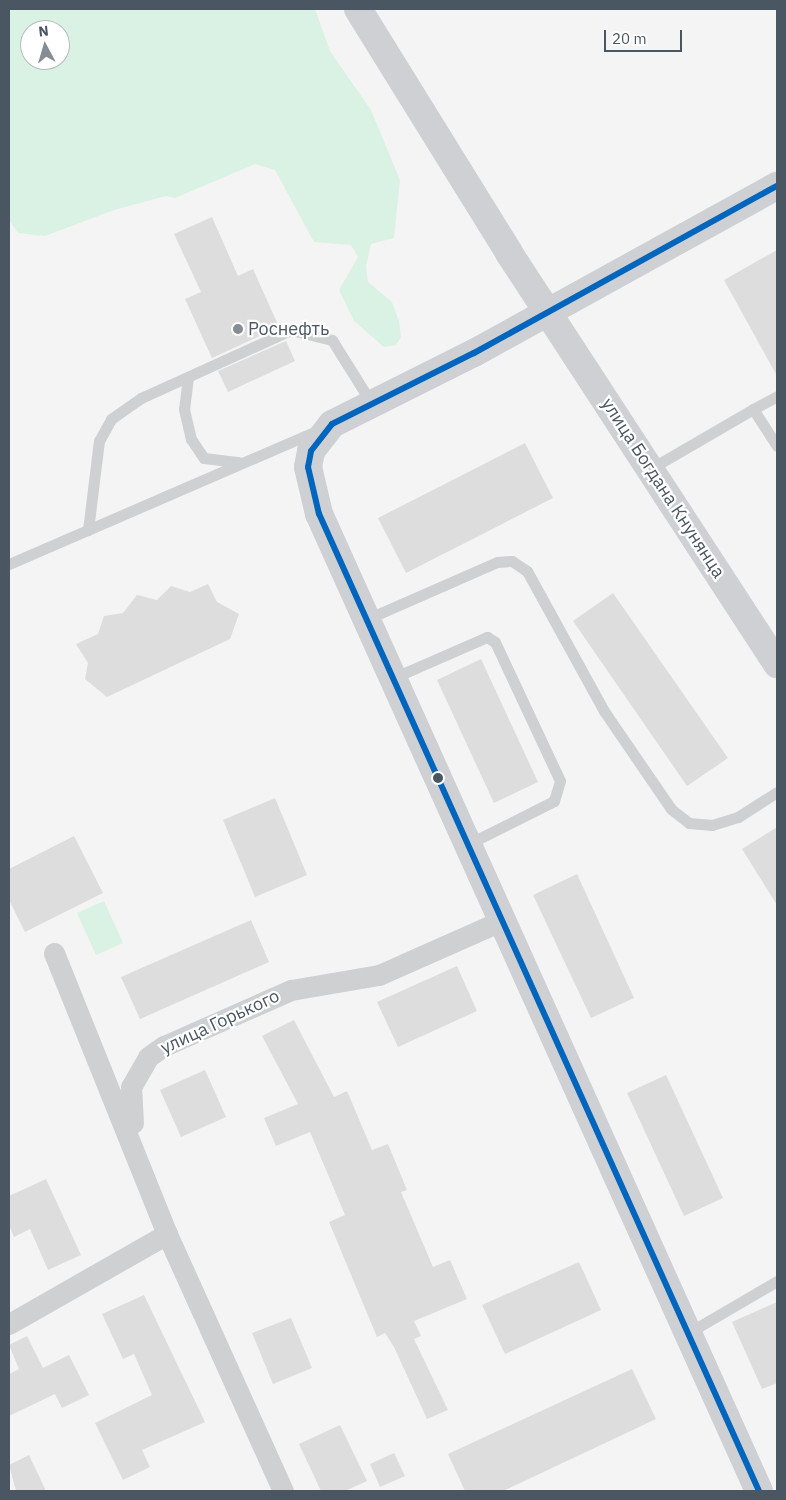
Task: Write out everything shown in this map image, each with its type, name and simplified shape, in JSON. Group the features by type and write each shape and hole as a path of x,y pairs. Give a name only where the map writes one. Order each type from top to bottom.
{"street":[{"name":"улица Богдана Кнунянца","path":"358,9 548,312 777,664"},
{"path":"759,1491 319,514 308,467 311,450 332,424 548,312 777,186"},
{"name":"улица Горького","path":"138,1154 129,1103 131,1087 148,1057 164,1046 291,990 380,975 503,920"},
{"name":"улица Горького","path":"54,953 138,1154 167,1234 283,1491"},
{"path":"9,1324 167,1234"}],"lane":[{"path":"88,530 99,441 111,419 141,398 292,330 332,340 372,404"},
{"path":"188,378 184,409 191,439 204,458 240,462"},
{"path":"650,469 777,396"},
{"path":"753,409 777,446"},
{"path":"9,564 240,462 332,424"},
{"path":"367,620 497,562 512,561 527,570 604,711 671,809 689,824 712,826 738,817 777,792"},
{"path":"393,678 486,636 494,642 560,781 554,801 468,844"},
{"path":"688,1333 777,1281"}],"green space":[{"path":"9,9 315,9 330,51 371,110 400,180 394,238 371,244 366,266 368,282 392,302 399,321 401,337 396,345 384,347 354,321 339,290 358,257 351,245 314,242 275,170 255,164 175,198 166,196 114,210 45,236 18,233 9,220"},
{"path":"104,901 123,943 96,955 77,913"}],"building":[{"path":"212,217 238,276 253,269 279,327 212,358 185,299 201,292 174,234"},
{"path":"777,250 777,376 724,280"},
{"path":"286,341 295,361 228,392 218,371"},
{"path":"525,443 553,498 406,573 378,518"},
{"path":"208,584 217,602 239,614 230,639 107,697 85,679 88,663 76,644 98,634 104,616 123,613 137,595 157,600 171,586 190,592"},
{"path":"613,593 728,758 687,786 573,621"},
{"path":"481,659 538,782 494,803 437,680"},
{"path":"275,798 307,875 255,897 223,820"},
{"path":"777,827 777,905 742,849"},
{"path":"74,836 103,893 25,932 9,900 9,869"},
{"path":"577,874 634,998 591,1018 533,895"},
{"path":"251,920 269,962 140,1019 121,977"},
{"path":"457,966 477,1011 398,1047 377,1002"},
{"path":"294,1020 334,1097 347,1091 372,1150 388,1144 407,1190 401,1192 433,1267 450,1260 467,1299 414,1321 421,1336 414,1339 448,1410 427,1419 394,1347 385,1333 377,1337 329,1222 345,1215 310,1132 276,1146 264,1118 298,1104 262,1036"},
{"path":"205,1070 226,1117 181,1137 160,1090"},
{"path":"666,1075 723,1198 684,1216 627,1093"},
{"path":"46,1179 81,1255 48,1270 30,1229 14,1237 9,1225 9,1196"},
{"path":"579,1262 601,1310 505,1354 482,1305"},
{"path":"144,1295 205,1422 142,1450 150,1467 123,1480 95,1423 152,1395 134,1354 123,1359 102,1314"},
{"path":"777,1302 777,1383 762,1389 732,1322"},
{"path":"291,1318 312,1368 273,1384 252,1333"},
{"path":"27,1336 43,1368 69,1355 89,1395 62,1408 55,1394 9,1416 9,1374 19,1369 9,1345"},
{"path":"632,1369 656,1419 503,1491 465,1491 448,1454"},
{"path":"340,1425 367,1481 345,1491 321,1491 299,1444"},
{"path":"394,1453 405,1476 380,1487 370,1464"},
{"path":"29,1455 46,1491 16,1491 9,1465"}],"transit line":[{"path":"759,1491 319,514 308,467 311,451 332,424 474,353 777,186"}],"place":[{"name":"Роснефть","path":"238,329"}]}
